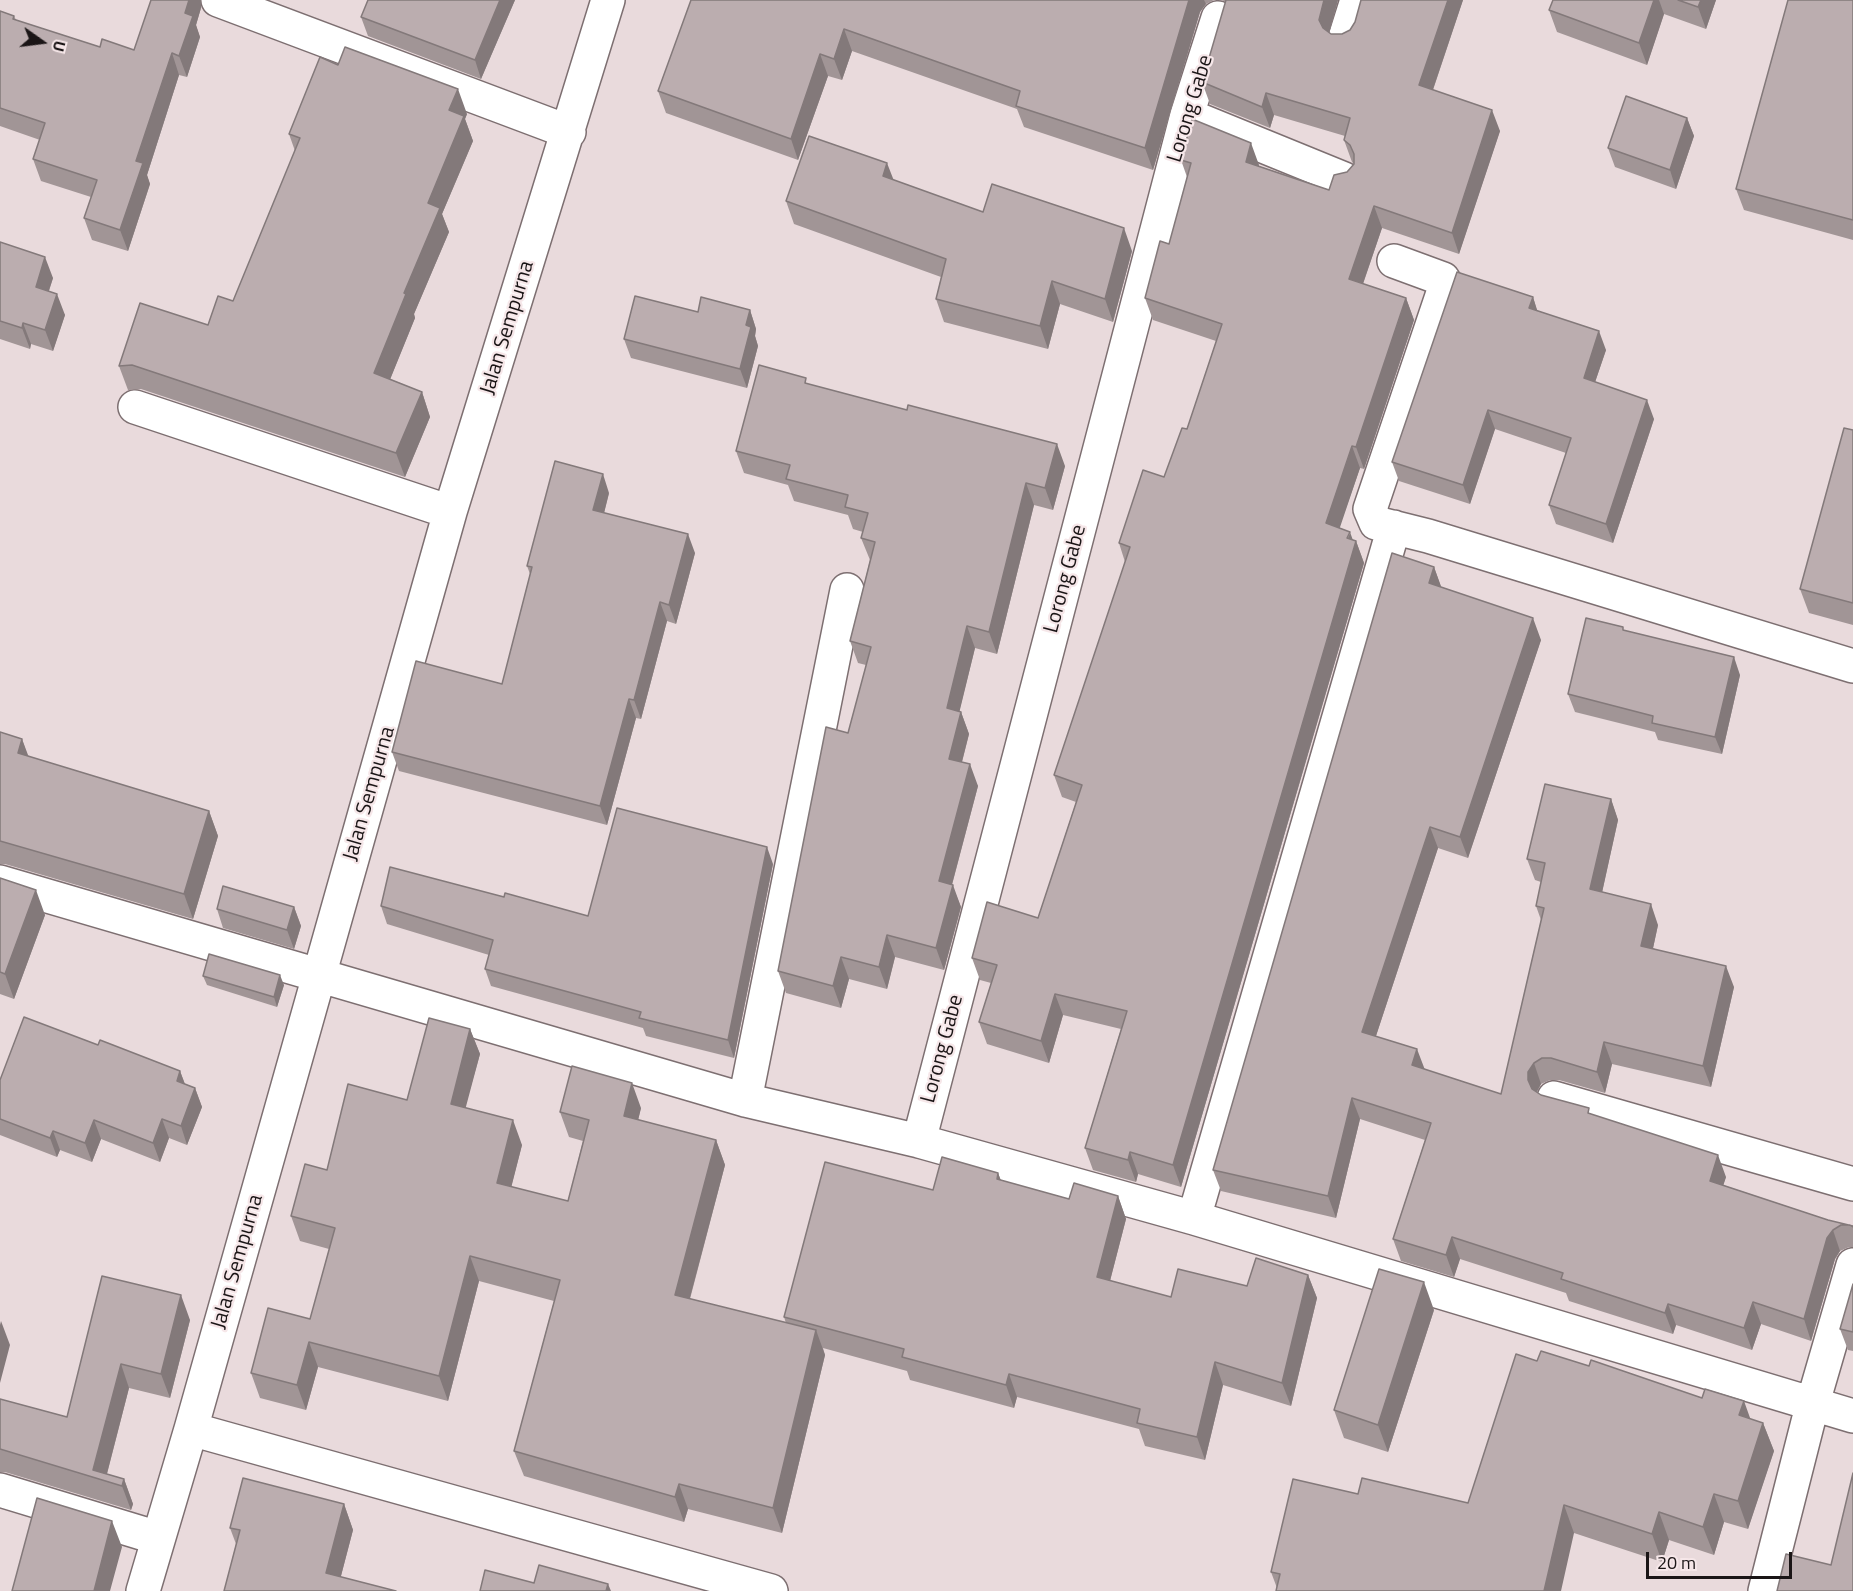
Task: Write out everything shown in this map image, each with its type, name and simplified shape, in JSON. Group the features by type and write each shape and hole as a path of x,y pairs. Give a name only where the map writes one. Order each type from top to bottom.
{"street":[{"path":"218,0 570,132"},
{"name":"Jalan Sempurna","path":"143,1591 191,1429 450,512 570,132 608,0"},
{"path":"1345,38 1357,0"},
{"name":"Lorong Gabe","path":"919,1141 1187,115 1218,18"},
{"path":"1187,115 1344,179"},
{"path":"1394,261 1443,279 1446,284 1370,509 1376,523 1853,666"},
{"path":"135,407 450,512"},
{"path":"1194,1218 1394,527"},
{"path":"745,1100 847,590"},
{"path":"0,882 318,977 745,1100 919,1141 1194,1218 1812,1406 1853,1416"},
{"path":"1554,1098 1853,1184"},
{"path":"1765,1591 1812,1406 1853,1265"},
{"path":"191,1429 771,1591"},
{"path":"0,1490 158,1538"}],"building":[{"path":"151,0 189,0 185,13 193,16 179,56 172,53 136,161 143,163 120,230 84,218 97,180 33,159 45,123 0,108 0,11 14,16 13,19 100,47 102,39 134,50"},
{"path":"368,0 500,0 475,60 361,17"},
{"path":"691,0 1189,0 1145,148 1016,106 1020,91 844,29 834,59 820,54 791,139 658,91"},
{"path":"1226,0 1324,0 1319,20 1323,28 1331,34 1342,34 1350,30 1355,22 1361,0 1448,0 1419,85 1492,110 1452,233 1374,206 1349,279 1406,298 1356,447 1352,446 1326,523 1350,532 1347,538 1356,541 1173,1165 1130,1152 1128,1160 1085,1148 1127,1011 1055,994 1041,1041 979,1022 997,965 972,958 987,902 1038,918 1082,785 1054,775 1130,547 1119,543 1143,470 1164,477 1182,428 1187,429 1222,324 1145,298 1160,241 1169,244 1191,163 1181,160 1192,119 1251,143 1246,162 1329,190 1334,175 1347,172 1354,164 1354,154 1350,145 1344,140 1350,118 1266,93 1262,107 1202,82"},
{"path":"1553,0 1654,0 1639,43 1549,10"},
{"path":"1678,0 1701,0 1698,7"},
{"path":"1788,0 1853,0 1853,220 1736,189"},
{"path":"345,47 458,89 449,110 464,116 428,203 440,208 404,293 406,294 374,373 422,392 396,453 132,365 119,366 140,303 208,325 218,296 233,301 300,138 289,134 320,57 338,65"},
{"path":"1626,96 1687,118 1670,170 1608,148"},
{"path":"809,136 887,163 883,176 983,212 992,184 1124,228 1105,299 1052,281 1040,326 936,299 946,259 786,201"},
{"path":"0,242 45,257 36,287 57,294 45,330 23,323 22,328 0,321"},
{"path":"1457,272 1533,297 1529,308 1599,331 1584,378 1647,400 1606,524 1549,505 1571,438 1488,410 1463,485 1392,462"},
{"path":"635,296 698,312 701,297 750,310 746,325 751,327 740,369 624,339"},
{"path":"759,365 806,378 805,383 907,410 908,405 1057,444 1045,488 1026,483 989,632 967,626 947,708 961,712 949,759 970,764 939,881 953,885 936,948 887,935 879,967 841,957 833,986 778,971 826,727 848,733 871,647 850,641 875,542 861,538 868,513 845,507 848,495 786,479 790,465 736,451"},
{"path":"1844,428 1853,430 1853,603 1800,589"},
{"path":"555,461 603,474 593,510 688,534 669,605 660,602 634,700 629,699 600,806 392,752 416,661 502,684 532,567 527,566"},
{"path":"1392,553 1434,567 1429,583 1533,618 1460,837 1430,827 1362,1032 1417,1049 1412,1065 1501,1094 1544,908 1536,906 1545,863 1527,859 1545,784 1611,799 1590,889 1651,904 1641,946 1726,966 1703,1066 1604,1042 1597,1072 1551,1058 1542,1058 1534,1063 1528,1072 1528,1080 1532,1089 1541,1095 1589,1108 1588,1113 1718,1155 1710,1181 1849,1225 1841,1225 1827,1238 1804,1319 1753,1302 1744,1328 1668,1304 1665,1313 1561,1279 1563,1273 1452,1237 1446,1255 1393,1239 1431,1123 1352,1098 1328,1196 1213,1170"},
{"path":"1586,618 1623,627 1623,630 1734,657 1715,737 1652,723 1653,716 1568,694"},
{"path":"0,732 22,739 18,753 209,811 184,894 0,841"},
{"path":"617,808 767,847 728,1040 639,1018 641,1012 485,969 493,940 381,906 390,867 504,897 505,893 588,916"},
{"path":"0,878 36,890 5,974 0,972"},
{"path":"223,886 294,907 287,930 217,909"},
{"path":"209,954 280,975 274,997 203,976"},
{"path":"24,1017 98,1045 100,1040 180,1071 177,1081 195,1088 181,1126 162,1119 153,1143 94,1120 85,1143 53,1131 50,1138 0,1119 0,1080"},
{"path":"429,1018 470,1029 451,1104 513,1120 497,1183 568,1201 589,1120 560,1112 572,1066 632,1083 624,1116 716,1140 675,1295 816,1330 773,1508 679,1484 675,1497 514,1451 560,1280 470,1256 439,1376 309,1342 297,1385 251,1373 268,1308 310,1319 335,1228 291,1216 305,1164 327,1170 348,1084 407,1100"},
{"path":"942,1157 998,1173 997,1179 1069,1199 1074,1183 1118,1196 1097,1277 1171,1297 1178,1269 1247,1286 1256,1258 1308,1275 1282,1383 1215,1362 1197,1437 1137,1423 1140,1409 1009,1374 1006,1385 902,1357 904,1349 784,1317 825,1162 933,1190"},
{"path":"1379,1269 1424,1282 1378,1425 1334,1410"},
{"path":"102,1276 181,1295 161,1374 121,1364 93,1470 124,1479 122,1486 0,1449 0,1399 67,1417"},
{"path":"1853,1284 1853,1332 1840,1329"},
{"path":"1541,1351 1589,1366 1591,1360 1702,1398 1705,1389 1744,1401 1739,1415 1763,1423 1738,1501 1714,1494 1703,1527 1659,1512 1652,1534 1564,1505 1544,1591 1276,1591 1280,1574 1271,1572 1293,1479 1358,1494 1362,1478 1468,1503 1516,1354 1537,1361"},
{"path":"1853,1473 1853,1591 1777,1591 1786,1554 1831,1565"},
{"path":"243,1478 344,1504 326,1573 396,1591 224,1591 240,1530 230,1528"},
{"path":"37,1498 112,1521 94,1591 12,1591"},
{"path":"539,1565 608,1584 606,1591 480,1591 485,1570 534,1583"}]}
